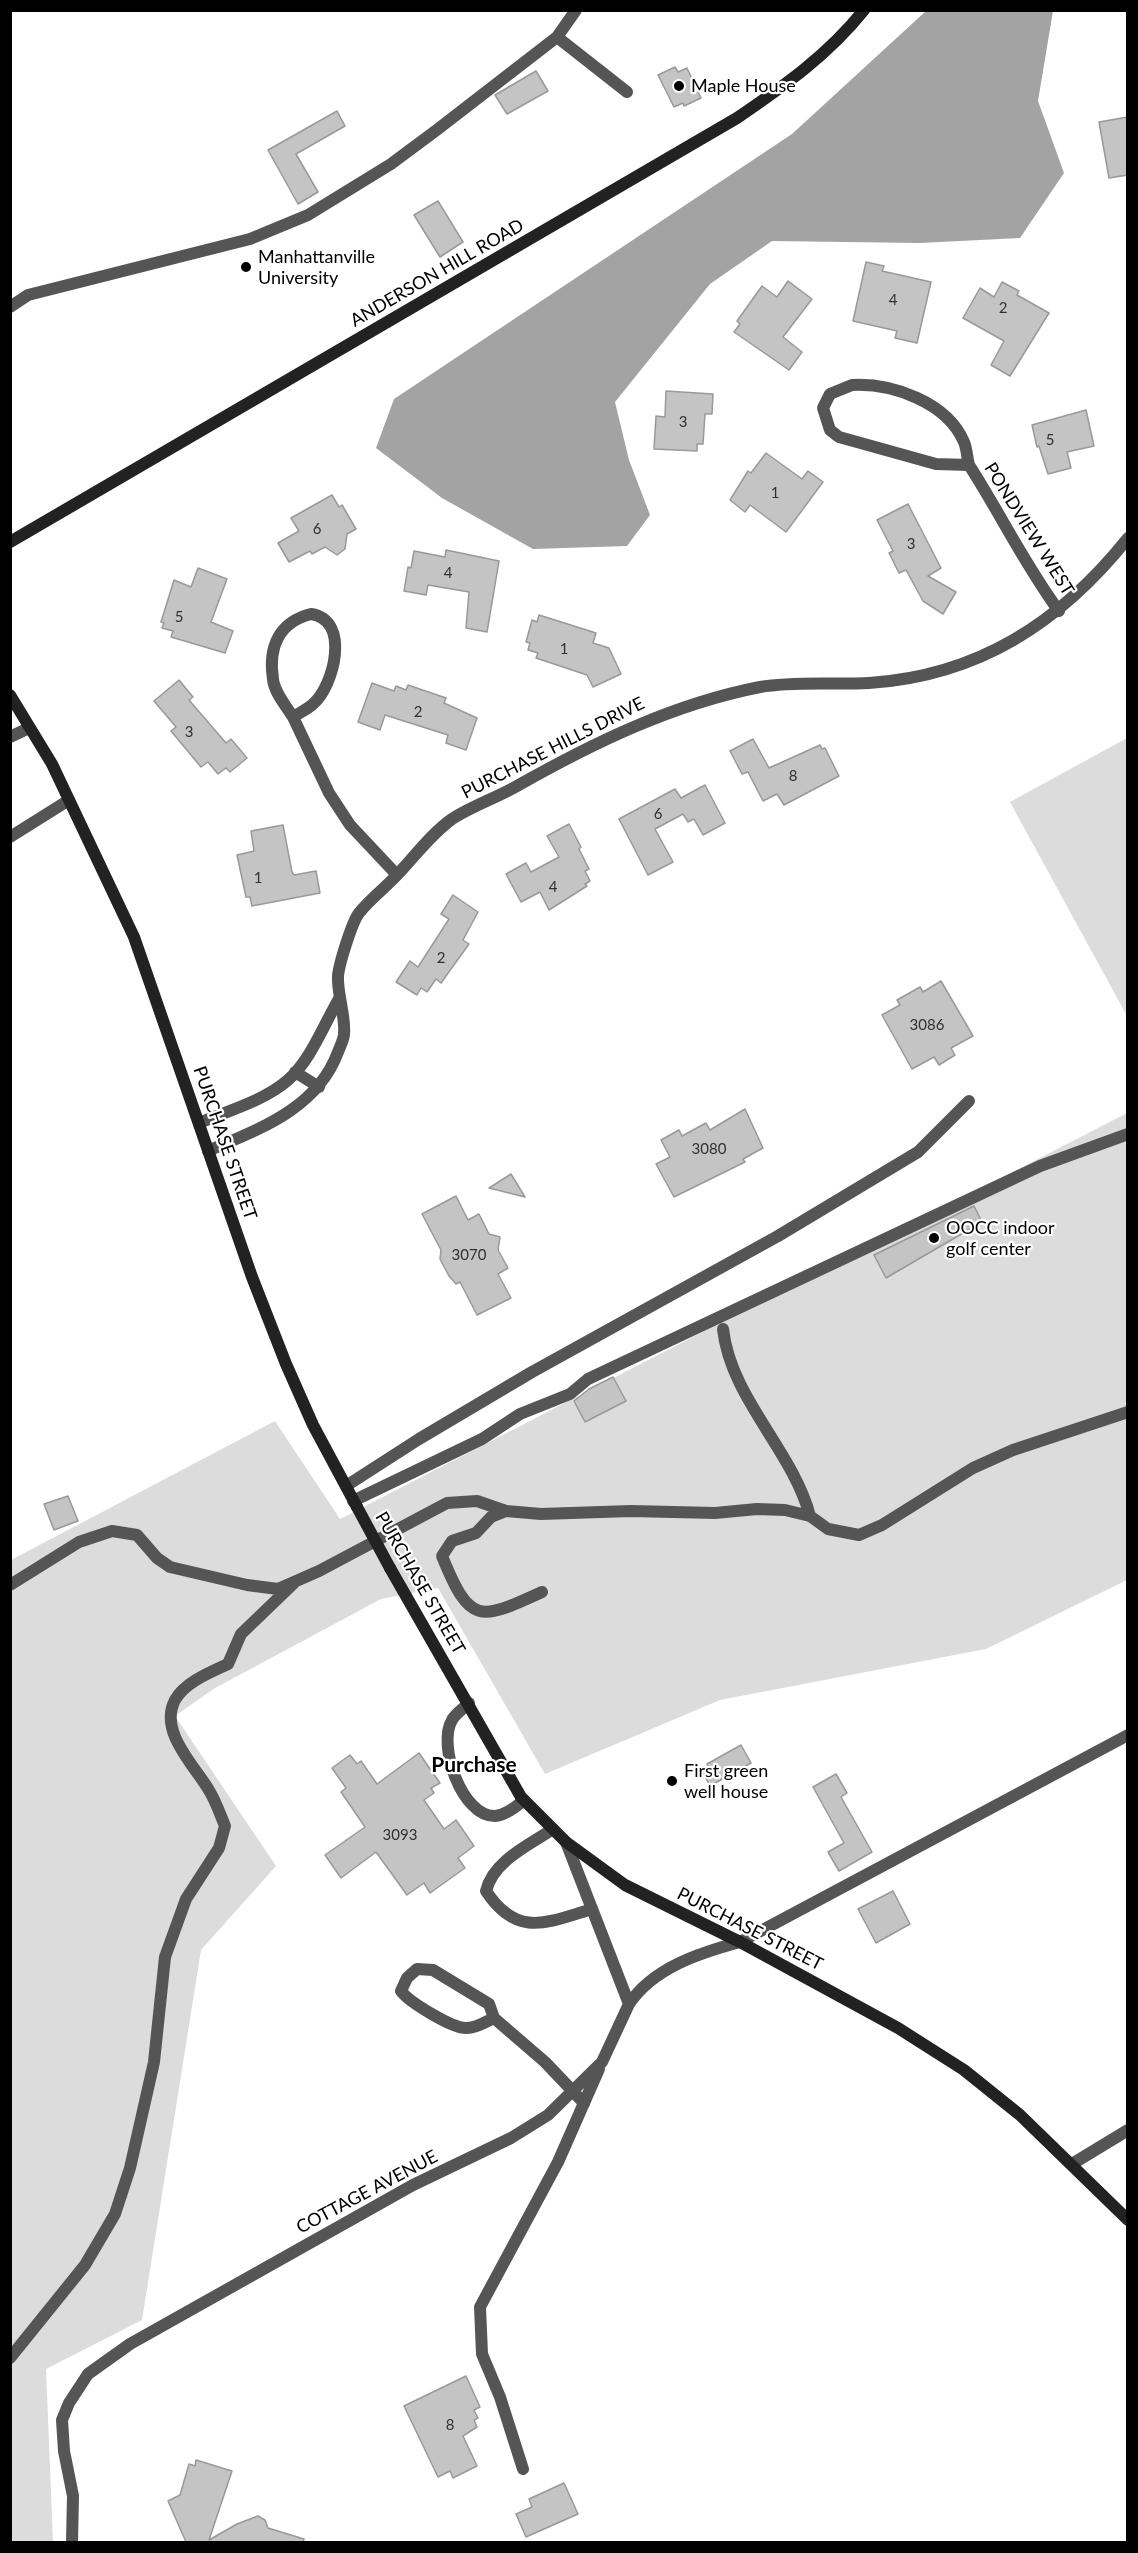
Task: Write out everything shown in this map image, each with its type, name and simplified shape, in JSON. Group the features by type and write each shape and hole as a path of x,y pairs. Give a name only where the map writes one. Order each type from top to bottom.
{"main road":[{"name":"ANDERSON HILL ROAD","path":"10,542 737,118 789,84 821,58 864,10"},
{"name":"PURCHASE STREET","path":"10,695 52,764 134,937 208,1151 286,1364 313,1425 498,1761 524,1800 566,1842 625,1885 740,1942 898,2028 964,2070 1020,2115 1128,2220"}],"street":[{"path":"10,307 28,295 250,238 308,215 391,164 557,37 576,10"},
{"path":"557,37 627,92"},
{"name":"PONDVIEW WEST","path":"969,465 936,464 839,437 830,430 823,408 830,394 852,385 891,390 924,401 938,409 964,442 969,465 1000,513 1034,578 1059,611"},
{"name":"PURCHASE HILLS DRIVE","path":"208,1151 285,1115 310,1097 319,1087 333,1066 344,1036 338,975 357,915 424,844 452,819 516,787 542,770 645,720 724,695 764,687 869,683 914,678 990,653 1024,636 1059,611 1095,577 1128,538"},
{"path":"293,717 315,704 326,683 336,651 330,624 320,615 311,614 295,618 285,626 278,637 273,657 273,681 329,793 357,832 397,875"},
{"path":"10,737 29,728"},
{"path":"10,837 69,800"},
{"name":"PURCHASE HILLS DRIVE","path":"199,1124 273,1090 296,1072 340,997"},
{"path":"296,1072 319,1087"},
{"path":"346,1486 419,1439 532,1372 778,1236 918,1152 969,1101"},
{"path":"355,1504 482,1439 520,1414 570,1394 598,1374 1040,1166 1128,1134"},
{"path":"723,1329 725,1348 734,1375 786,1460 804,1495 810,1516"},
{"path":"10,1585 79,1542 112,1531 137,1535 157,1558 170,1567 247,1585 278,1589 294,1583 447,1503 477,1501 506,1510 541,1514 631,1511 716,1514 766,1509 784,1510 810,1516 828,1528 859,1535 882,1526 973,1468 1013,1450 1128,1412"},
{"path":"506,1510 491,1517 476,1533 452,1541 442,1556 452,1579 466,1604 485,1614 507,1609 543,1592"},
{"path":"10,2358 85,2265 115,2214 130,2168 154,2062 165,1957 186,1899 219,1848 225,1826 211,1792 182,1750 170,1722 175,1700 198,1679 228,1664 241,1634 294,1583"},
{"path":"468,1703 452,1720 446,1740 450,1764 461,1791 480,1810 495,1816 512,1810 524,1800"},
{"name":"COTTAGE AVENUE","path":"72,2542 73,2496 64,2451 62,2420 69,2403 88,2374 130,2344 413,2186 511,2138 548,2115 602,2062 629,2004 640,1988 662,1972 709,1950 740,1942 1128,1735"},
{"path":"553,1829 508,1859 489,1879 486,1891 496,1906 516,1922 543,1923 592,1909"},
{"path":"566,1842 629,2004"},
{"path":"494,2018 477,2027 464,2028 408,2001 400,1991 407,1978 417,1970 433,1970 489,2004 494,2018 545,2062 584,2103"},
{"path":"523,2469 500,2397 482,2354 480,2307 558,2162 602,2062"},
{"path":"1072,2164 1128,2130"}],"shaded area":[{"path":"926,11 1053,11 1038,101 1064,173 1020,238 920,243 772,241 710,284 615,402 629,460 650,515 627,546 533,549 442,498 376,448 394,399 792,134"},
{"path":"1127,738 1127,1016 1010,802"},
{"path":"1127,1113 1127,1580 986,1649 720,1700 545,1774 438,1588 381,1599 215,1688 175,1716 276,1866 201,1950 142,2320 46,2369 53,2542 11,2542 11,1560 275,1421 340,1519"}],"building":[{"name":"Maple House","path":"675,67 678,72 687,68 701,98 684,106 683,103 674,107 658,75"},
{"path":"536,71 548,91 507,114 495,95"},
{"path":"337,111 345,126 296,154 318,192 298,204 268,150"},
{"path":"1128,117 1128,175 1109,178 1099,122"},
{"path":"438,201 463,242 440,257 414,215"},
{"path":"866,262 884,266 882,271 931,282 917,343 895,338 897,331 853,321"},
{"path":"788,281 812,299 783,337 802,352 789,370 734,332 740,324 737,321 762,286 777,297"},
{"path":"1002,282 1019,291 1017,295 1049,313 1010,376 991,365 1004,341 963,318 980,288 994,297"},
{"path":"666,391 713,394 712,414 705,414 703,444 697,444 697,451 654,449 656,416 665,417"},
{"path":"1086,410 1094,446 1067,452 1071,468 1048,474 1039,446 1037,447 1032,425"},
{"path":"766,453 802,479 808,471 823,482 786,532 750,505 745,512 730,500 748,471 751,473"},
{"path":"332,495 339,507 342,505 356,529 347,534 345,549 337,555 325,547 312,554 310,551 289,562 278,543 299,531 291,518"},
{"path":"908,504 941,568 928,576 956,592 943,614 923,601 906,570 899,573 889,553 893,551 877,520"},
{"path":"446,550 499,561 487,632 466,628 469,592 428,585 426,595 404,591 408,567 411,568 414,551 445,557"},
{"path":"198,568 227,579 211,622 233,631 225,653 171,637 173,631 162,628 164,623 161,622 174,580 191,587"},
{"path":"539,615 596,633 593,643 609,648 621,674 593,687 587,675 536,658 538,653 528,650 530,643 526,642 532,620 537,622"},
{"path":"179,680 193,697 189,700 226,743 231,739 247,758 230,772 226,768 218,774 208,762 201,767 171,731 176,727 154,701"},
{"path":"372,683 394,691 396,686 406,690 408,685 446,698 444,703 477,718 466,750 446,743 448,735 385,715 380,730 358,722"},
{"path":"753,739 769,768 820,745 822,749 825,748 839,776 784,805 777,794 763,801 748,772 742,774 730,751"},
{"path":"705,785 725,823 703,835 694,819 688,822 683,814 655,829 673,862 648,875 619,819 675,789 681,798"},
{"path":"569,824 589,869 585,871 590,881 585,884 587,886 549,910 540,892 521,902 506,874 526,863 531,872 559,857 547,836"},
{"path":"283,825 292,872 294,875 316,871 320,893 252,906 250,897 246,897 237,855 254,851 251,831"},
{"path":"453,895 478,912 463,940 469,944 441,983 436,979 427,992 421,988 417,995 396,982 410,961 418,967 449,919 441,914"},
{"path":"941,981 973,1036 951,1048 955,1055 939,1065 934,1057 912,1069 882,1015 900,1005 897,1000 920,987 923,992"},
{"path":"745,1109 763,1148 743,1159 745,1162 674,1197 656,1164 670,1157 661,1140 679,1130 682,1136 706,1123 710,1130"},
{"path":"511,1174 525,1197 489,1188"},
{"path":"456,1196 468,1220 479,1214 489,1234 500,1237 498,1250 508,1268 498,1274 511,1298 477,1315 460,1282 456,1284 449,1276 440,1259 441,1250 422,1214"},
{"name":"OOCC indoor golf center","path":"974,1206 982,1222 886,1278 874,1255"},
{"path":"613,1377 626,1401 585,1422 574,1401 589,1389"},
{"path":"68,1496 78,1521 54,1530 44,1504"},
{"path":"741,1745 751,1763 710,1786 702,1771 708,1767 707,1764"},
{"path":"419,1753 440,1783 431,1788 434,1793 424,1800 444,1829 456,1820 474,1846 458,1858 465,1868 430,1893 424,1883 407,1895 376,1852 341,1878 325,1855 365,1827 341,1792 346,1788 332,1768 350,1755 357,1764 361,1761 377,1784"},
{"path":"836,1774 847,1793 841,1797 872,1852 839,1871 828,1852 844,1843 813,1787"},
{"path":"893,1891 910,1924 876,1943 858,1909"},
{"path":"466,2376 480,2407 474,2410 478,2418 474,2420 477,2427 463,2436 477,2466 453,2478 450,2471 438,2477 404,2406"},
{"path":"196,2460 232,2471 209,2540 237,2524 258,2516 265,2520 268,2528 304,2539 303,2542 186,2542 168,2501 180,2495 189,2464 195,2466"},
{"path":"564,2483 578,2514 526,2537 516,2514 532,2507 529,2499"}],"place":[{"name":"Maple House","path":"679,86"},
{"name":"Manhattanville University","path":"246,267"},
{"name":"OOCC indoor golf center","path":"934,1238"},
{"name":"First green well house","path":"672,1781"}],"district":[{"name":"Purchase","path":"474,1765"}]}
